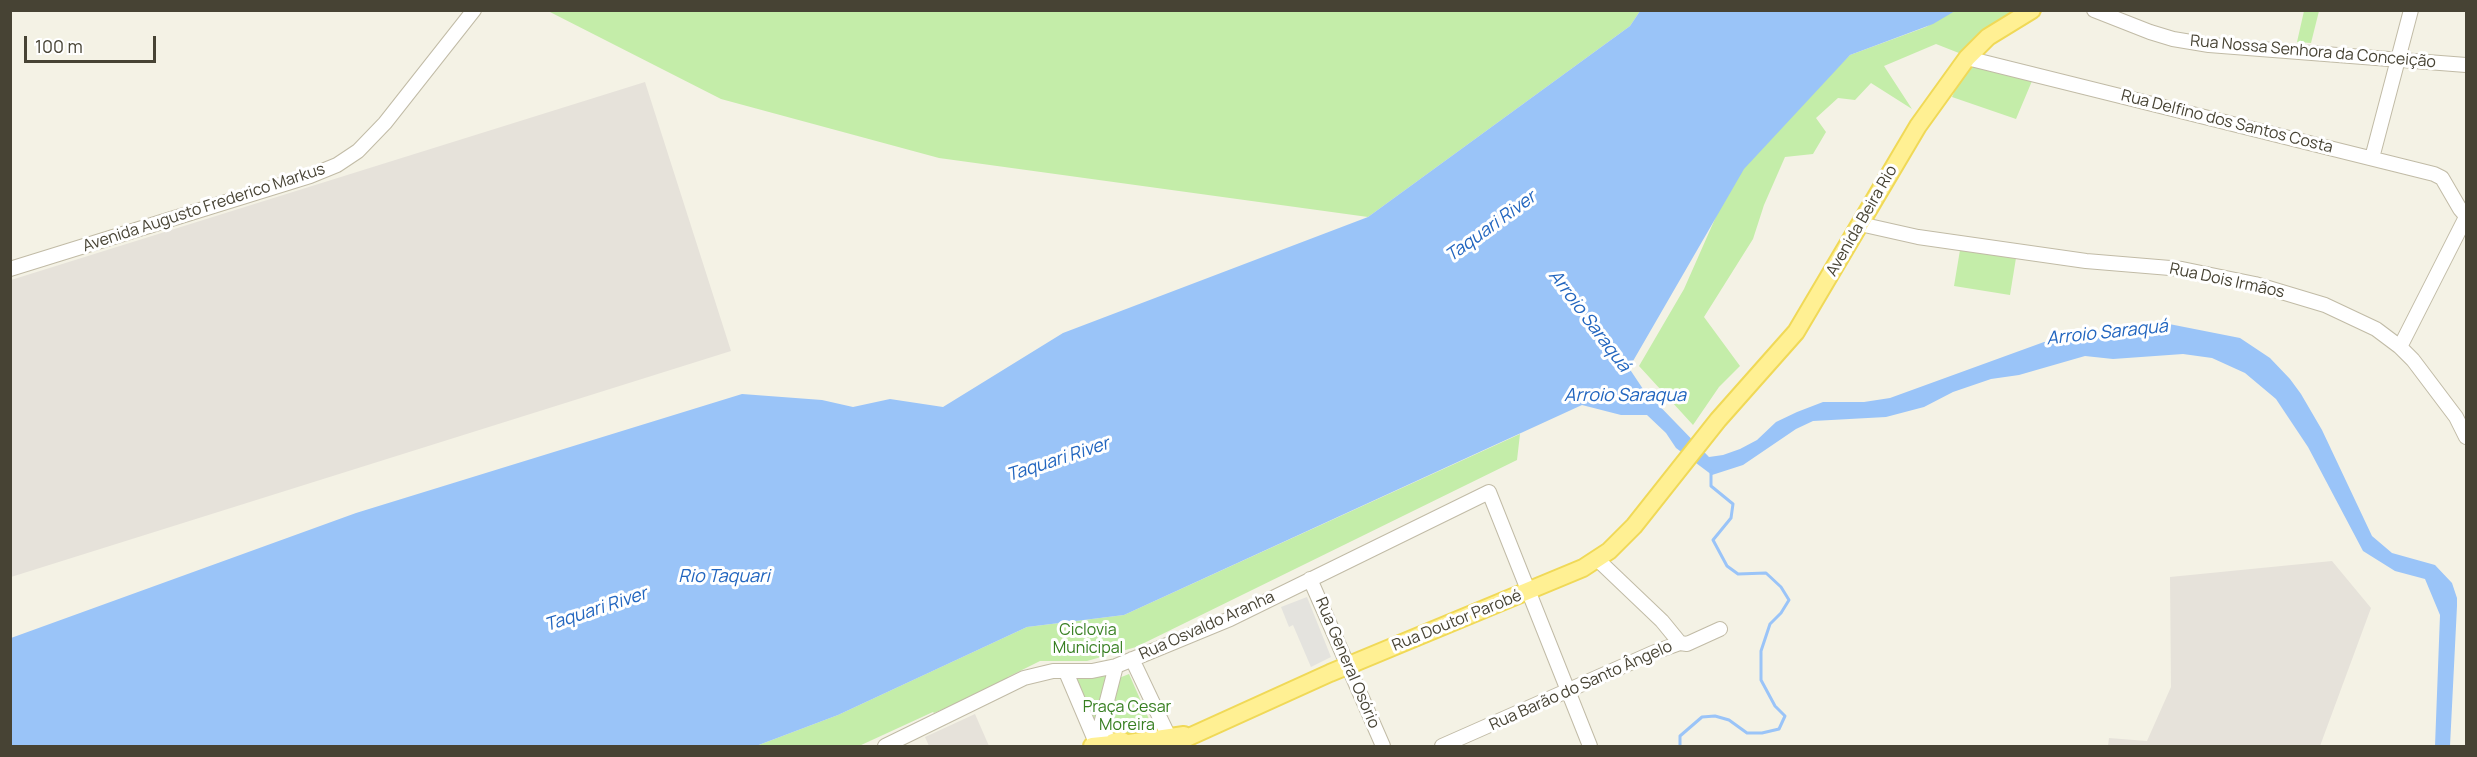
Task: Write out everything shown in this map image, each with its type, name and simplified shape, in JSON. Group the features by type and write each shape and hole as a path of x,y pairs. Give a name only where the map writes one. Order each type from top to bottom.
{"main road":[{"name":"Avenida Beira Rio","path":"1684,464 1700,442 1796,332 1918,126 1967,58 1988,38 2032,10"},
{"name":"Rua Doutor Parobé","path":"1110,745 1169,742 1196,733 1598,560 1634,526 1684,464"}],"street":[{"name":"Avenida Augusto Frederico Markus","path":"10,269 310,176 338,165 358,151 385,123 474,10"},
{"name":"Rua Nossa Senhora da Conceição","path":"2094,10 2150,32 2209,45 2466,65"},
{"path":"2372,158 2411,10"},
{"name":"Rua Delfino dos Santos Costa","path":"1967,58 2434,174 2442,178 2466,217"},
{"path":"2400,347 2466,217"},
{"name":"Rua Dois Irmãos","path":"1860,224 1918,237 2039,255 2182,269 2255,284 2325,305 2376,329 2400,347 2413,360 2456,417 2466,437"},
{"name":"Rua Osvaldo Aranha","path":"885,747 914,740 1024,678 1053,671 1092,671 1116,666 1230,618 1489,492 1527,592"},
{"path":"1598,560 1662,621 1680,643"},
{"name":"Rua General Osório","path":"1310,579 1383,747"},
{"path":"1527,592 1590,747"},
{"name":"Rua Barão do Santo Ângelo","path":"1442,747 1680,643 1687,644 1720,629"},
{"path":"1132,659 1169,742"},
{"path":"1110,745 1103,735 1101,724 1116,666"},
{"path":"1066,672 1110,745"}],"shaded area":[{"path":"645,82 731,351 11,577 11,280"},
{"path":"2332,561 2371,608 2320,746 2108,746 2109,738 2147,741 2171,687 2170,577"},
{"path":"1307,597 1331,657 1311,667 1293,625 1289,627 1281,607"},
{"path":"975,714 989,746 929,746 925,737"}],"green space":[{"path":"548,11 1640,11 1630,26 1368,217 939,158 721,99"},
{"path":"1953,11 2025,11 1964,55 1936,44 1884,66 1912,109 1871,83 1855,100 1838,98 1816,118 1826,132 1813,154 1785,157 1764,205 1753,239 1704,317 1740,366 1719,387 1693,425 1639,366 1684,289 1741,160 1850,55 1926,27"},
{"path":"2304,11 2319,11 2311,43 2297,42"},
{"path":"1968,61 2032,81 2016,119 1952,97"},
{"path":"1960,250 2016,258 2010,295 1954,286"},
{"name":"Ciclovia Municipal","path":"1520,434 1517,460 1136,647 1087,661 1040,661 1008,677 1009,681 859,746 756,746 838,715 1027,627 1124,615"},
{"path":"1110,671 1097,717 1091,719 1071,676"},
{"name":"Praça Cesar Moreira","path":"1129,674 1156,735 1108,738 1103,729 1119,678"}],"water":[{"name":"Rio Taquari","path":"1640,11 1955,11 1933,24 1850,55 1744,169 1629,368 1643,389 1709,457 1740,449 1757,440 1776,422 1823,402 1864,402 1890,398 2044,342 2121,335 2164,323 2240,338 2270,358 2301,394 2322,430 2372,536 2392,553 2435,565 2452,583 2457,606 2450,746 2435,746 2440,615 2425,579 2395,571 2363,551 2308,447 2276,399 2245,373 2212,358 2183,354 2113,359 2085,356 2019,375 1991,379 1953,392 1924,407 1886,417 1813,421 1796,429 1743,465 1712,475 1676,448 1666,433 1647,415 1621,415 1582,405 1124,615 1027,627 838,715 756,746 11,746 11,638 356,513 742,394 822,400 853,407 890,399 943,407 1063,333 1368,217 1630,26"}],"waterway":[{"path":"1680,746 1680,736 1702,717 1715,716 1729,720 1747,733 1762,733 1779,729 1785,716 1775,706 1761,680 1761,651 1770,624 1789,600 1781,587 1766,573 1738,574 1727,566 1713,540 1731,518 1733,504 1711,486 1711,471"}],"water label":[{"name":"Taquari River","path":"1491,227"},
{"name":"Arroio Saraquá","path":"1589,321"},
{"name":"Arroio Saraquá","path":"2107,333"},
{"name":"Arroio Saraqua","path":"1625,396"},
{"name":"Taquari River","path":"1058,460"},
{"name":"Taquari River","path":"596,610"}]}
